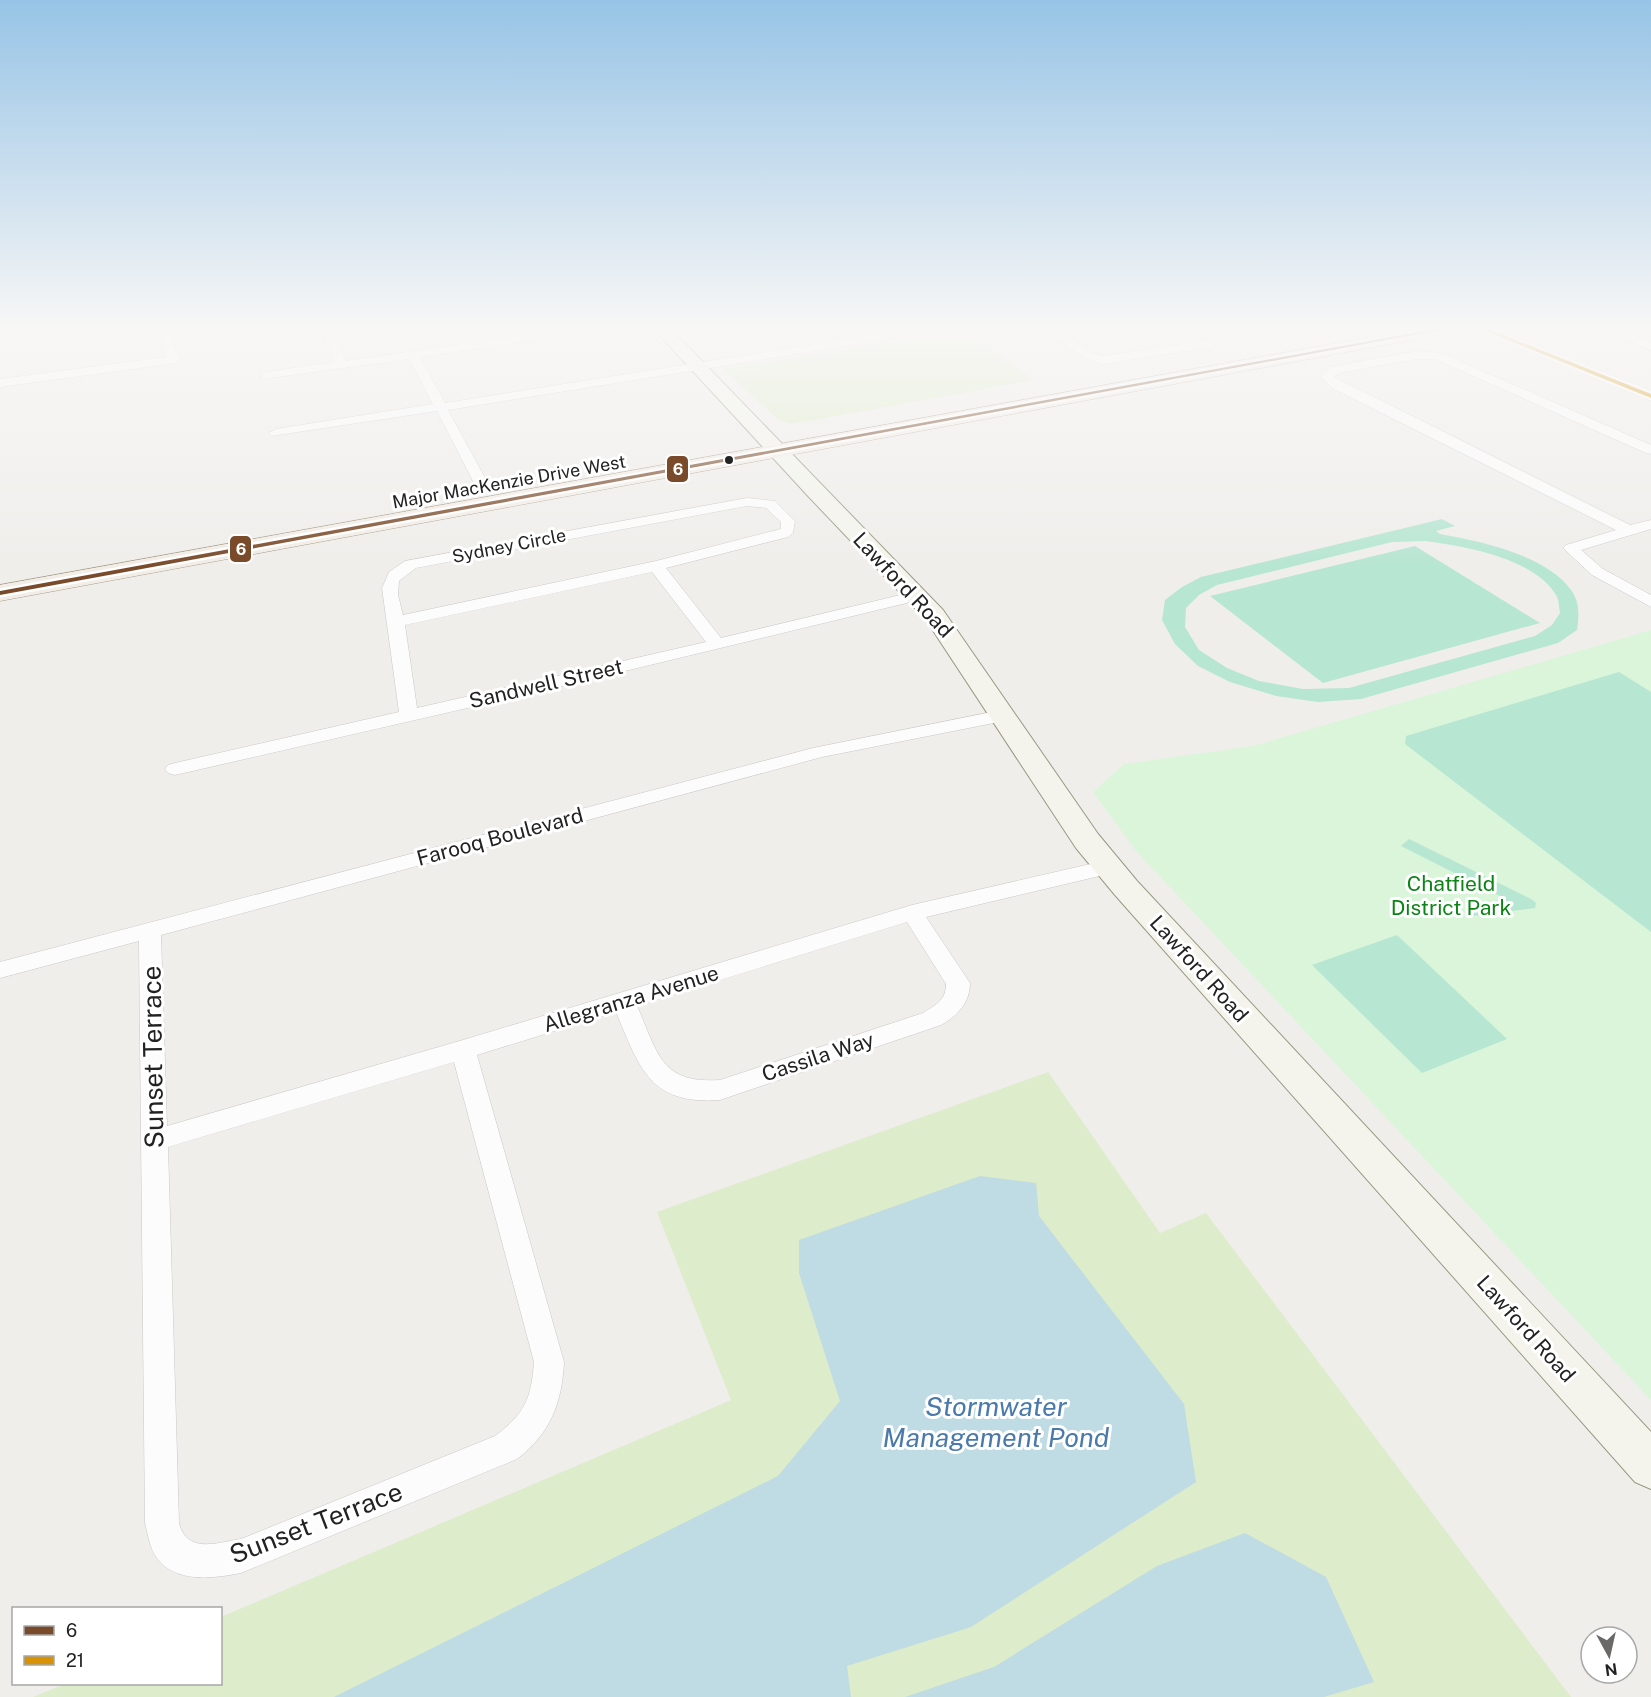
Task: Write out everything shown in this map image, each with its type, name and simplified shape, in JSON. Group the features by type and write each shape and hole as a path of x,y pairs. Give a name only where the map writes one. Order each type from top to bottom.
{"main road":[{"name":"Major MacKenzie Drive West","path":"0,593 958,408"},
{"name":"Major MacKenzie Drive West","path":"0,573 480,482 771,444 981,408"}],"street":[{"path":"276,433 433,408"},
{"path":"442,408 480,482"},
{"name":"Lawford Road","path":"737,408 917,596 948,632 1087,841 1108,867 1651,1466"},
{"path":"1381,408 1628,530"},
{"path":"1557,408 1651,450"},
{"name":"Sydney Circle","path":"747,502 770,504 788,521 788,530 775,537 656,566 396,622 389,582 395,572 411,564 747,502"},
{"path":"1651,524 1571,548 1578,558 1593,569 1651,602"},
{"path":"656,566 716,643"},
{"name":"Sandwell Street","path":"175,769 917,596"},
{"path":"396,622 409,716"},
{"name":"Farooq Boulevard","path":"0,970 820,752 1002,716"},
{"name":"Allegranza Avenue","path":"155,1140 463,1050 912,913 1108,867"},
{"name":"Cassila Way","path":"623,1001 658,1076 669,1085 685,1092 701,1093 720,1090 932,1019 946,1012 959,992 958,983 912,913"},
{"name":"Sunset Terrace","path":"150,931 162,1522 169,1545 183,1557 208,1562 242,1556 506,1448 526,1434 539,1417 548,1391 549,1362 463,1050"}],"green space":[{"path":"766,408 879,408 792,424 779,420"},
{"path":"1442,519 1455,526 1436,531 1440,534 1511,552 1546,567 1560,578 1576,599 1577,630 1558,643 1361,699 1318,702 1276,696 1230,682 1198,666 1175,644 1162,620 1165,600 1182,587 1201,577","holes":["1392,542 1441,543 1497,556 1532,572 1546,582 1556,595 1560,613 1552,625 1535,636 1349,688 1303,689 1259,681 1227,668 1199,650 1185,627 1186,608 1199,595 1217,585"]},
{"path":"1415,546 1540,623 1323,683 1210,596"},
{"name":"Chatfield District Park","path":"1651,630 1651,1400 1136,851 1093,792 1124,764 1253,746"},
{"path":"1619,672 1651,692 1651,932 1405,744 1406,736"},
{"path":"1409,839 1531,899 1536,903 1535,908 1473,916 1467,904 1501,900 1502,897 1401,846"},
{"path":"1397,935 1507,1039 1422,1073 1312,965"},
{"path":"1048,1072 1160,1233 1206,1213 1571,1697 33,1697 63,1685 222,1685 222,1617 731,1400 657,1212"}],"water":[{"name":"Stormwater Management Pond","path":"980,1176 1036,1183 1039,1216 1184,1404 1196,1482 971,1627 847,1666 851,1697 334,1697 778,1476 840,1401 799,1273 799,1240"},
{"path":"1245,1533 1326,1577 1374,1682 1324,1697 905,1697 994,1667 1157,1566"}],"transit line":[{"name":"6","path":"0,593 1011,408"}]}
